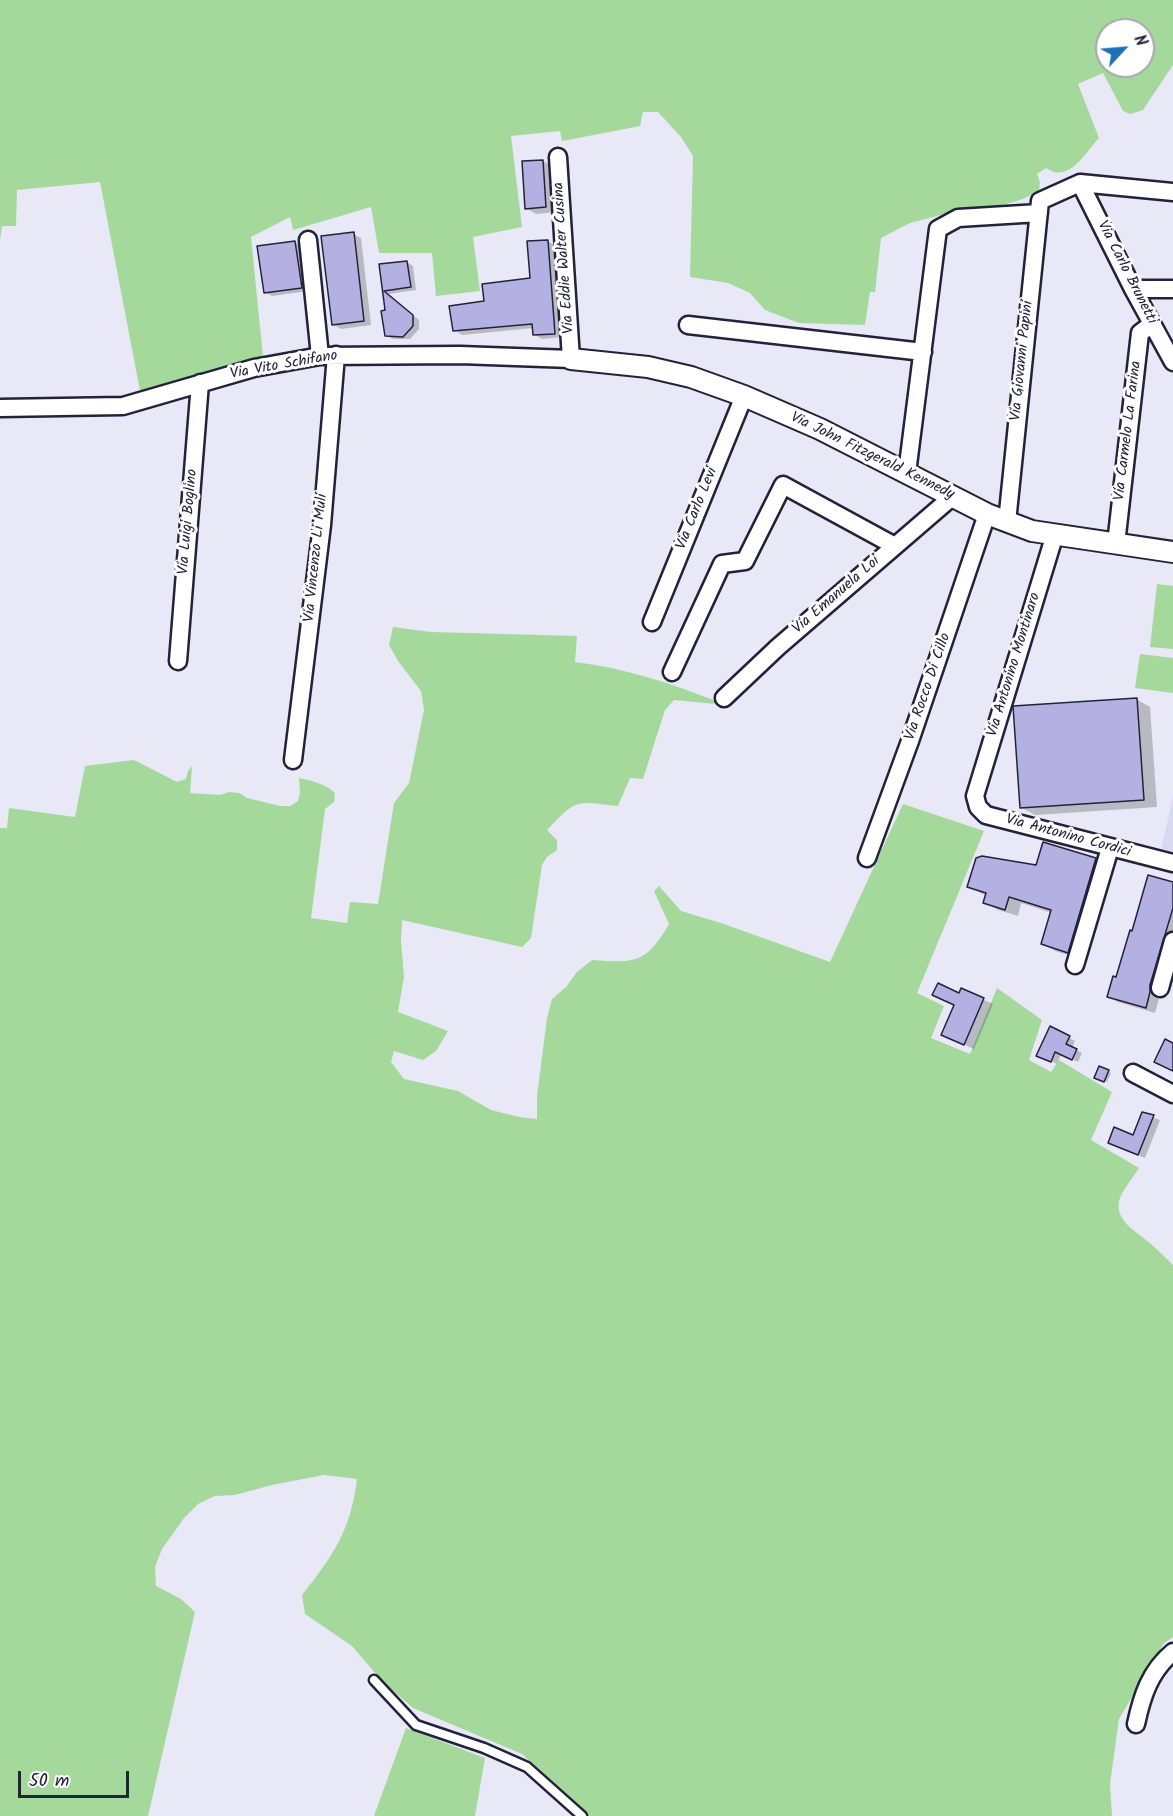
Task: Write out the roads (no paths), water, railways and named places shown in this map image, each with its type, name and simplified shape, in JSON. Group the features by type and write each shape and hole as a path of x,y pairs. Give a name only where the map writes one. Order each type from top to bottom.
{"street":[{"name":"Via Eddie Walter Cusina","path":"558,157 571,358"},
{"path":"907,473 938,229 958,218 1039,207 1080,183 1173,192"},
{"name":"Via Carlo Brunetti","path":"1080,183 1133,289 1173,362"},
{"name":"Via Giovanni Papini","path":"1007,522 1039,207"},
{"name":"Via Vincenzo Li Muli","path":"293,760 322,525 328,355 308,240"},
{"path":"1133,289 1173,289"},
{"name":"Via Carmelo La Farina","path":"1116,544 1140,333 1152,324"},
{"path":"688,325 923,352"},
{"name":"Via Vito Schifano","path":"0,408 123,406 254,368 328,355 571,358"},
{"name":"Via John Fitzgerald Kennedy","path":"571,358 648,366 691,377 744,396 820,429 987,514 1032,531 1173,552"},
{"name":"Via Luigi Boglino","path":"178,661 200,383"},
{"name":"Via Carlo Levi","path":"652,622 744,396"},
{"path":"672,672 722,564 745,561 783,484 895,546"},
{"name":"Via Emanuela Loi","path":"724,698 778,647 952,496"},
{"name":"Via Rocco Di Cillo","path":"867,858 910,741 987,514"},
{"name":"Via Antonino Montinaro","path":"975,796 1055,534"},
{"name":"Via Antonino Cordici","path":"975,796 978,807 986,815 1173,864"},
{"path":"1075,964 1110,848"},
{"path":"1160,988 1173,941"},
{"path":"1133,1073 1173,1094"},
{"path":"1136,1724 1140,1704 1149,1681 1156,1669 1173,1652"}],"lane":[{"path":"374,1680 416,1725 484,1748 527,1767 582,1816"}]}
